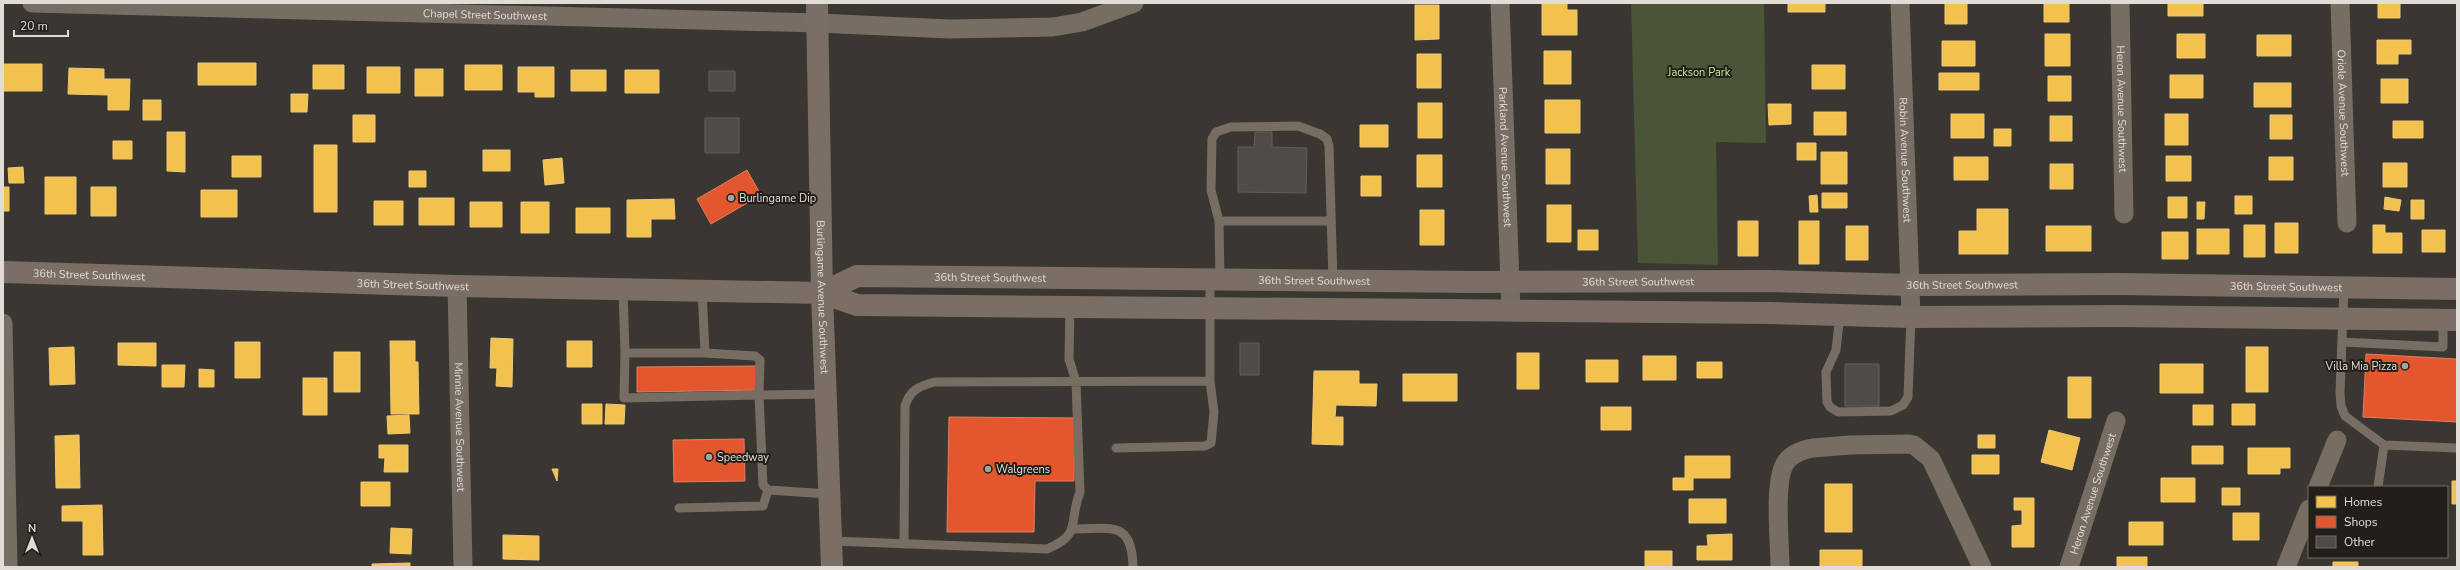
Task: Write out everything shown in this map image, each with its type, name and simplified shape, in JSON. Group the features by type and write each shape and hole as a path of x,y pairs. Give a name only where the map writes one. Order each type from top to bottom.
{"street":[{"name":"Chapel Street Southwest","path":"32,3 817,13 949,29 1054,27 1082,22 1134,3"},
{"name":"Parkland Avenue Southwest","path":"1500,3 1511,311"},
{"name":"Robin Avenue Southwest","path":"1900,3 1911,317"},
{"name":"Heron Avenue Southwest","path":"2120,3 2124,214"},
{"name":"Oriole Avenue Southwest","path":"2340,3 2347,223"},
{"name":"Burlingame Avenue Southwest","path":"817,13 822,293 832,567"},
{"name":"36th Street Southwest","path":"3,272 457,286 822,293 857,305 1209,310 1511,311 1911,317 2450,320"},
{"name":"36th Street Southwest","path":"822,293 857,276 1333,281 1767,281 1910,285 2344,287 2457,290"},
{"path":"1070,307 1076,299 1084,295 1124,289 1158,279"},
{"name":"Minnie Avenue Southwest","path":"457,286 463,567"},
{"path":"3,323 8,567"},
{"name":"Heron Avenue Southwest","path":"2069,567 2116,421"},
{"path":"2318,486 2337,440"},
{"path":"1780,567 1778,482 1785,462 1802,450 1850,445 1909,444 1931,459 1982,567"},
{"path":"2286,567 2308,512"}],"lane":[{"path":"1116,448 1205,446 1211,443 1214,412 1210,381 1209,310 1215,280 1219,221 1211,190 1212,139 1216,132 1231,126 1298,126 1320,134 1327,139 1329,146 1333,281"},
{"path":"1219,221 1331,221"},
{"path":"2344,287 2340,392 2340,406 2344,416 2384,445 2457,448"},
{"path":"623,289 625,353 624,398 826,394"},
{"path":"702,290 706,354"},
{"path":"832,540 1047,549 1064,542 1074,528 1074,507 1080,492 1076,382 1069,359 1070,307"},
{"path":"1840,315 1836,350 1826,372 1827,402 1830,407 1838,412 1891,411 1903,405 1908,397 1911,317"},
{"path":"2342,342 2444,347 2450,320"},
{"path":"625,353 755,356 760,360 763,485 768,490 829,494"},
{"path":"904,544 905,406 908,395 919,386 935,382 1210,381"},
{"path":"2378,486 2384,445"},
{"path":"679,508 762,506 768,490"},
{"path":"1074,528 1115,529 1123,534 1132,544 1133,567"}],"green space":[{"name":"Jackson Park","path":"1631,3 1764,3 1766,143 1716,142 1718,265 1638,263"}],"building: Homes":[{"path":"1542,3 1567,3 1567,10 1577,10 1577,35 1542,35"},
{"path":"1788,3 1825,3 1825,12 1788,12"},
{"path":"1945,3 1967,3 1967,24 1945,24"},
{"path":"2044,3 2069,3 2069,22 2044,22"},
{"path":"2168,3 2203,3 2203,16 2168,16"},
{"path":"2378,3 2400,3 2400,18 2378,18"},
{"path":"1415,5 1439,5 1439,39 1415,40"},
{"path":"2045,34 2070,34 2070,66 2045,66"},
{"path":"2177,34 2205,34 2205,58 2177,58"},
{"path":"2257,35 2291,35 2291,56 2257,56"},
{"path":"2377,40 2411,40 2411,54 2398,54 2398,64 2377,64"},
{"path":"1942,41 1975,41 1975,66 1942,66"},
{"path":"1544,51 1571,51 1571,84 1544,84"},
{"path":"1417,54 1441,54 1441,88 1417,88"},
{"path":"198,63 256,63 256,85 198,85"},
{"path":"3,64 42,64 42,91 3,91"},
{"path":"313,65 344,65 344,89 313,89"},
{"path":"465,65 502,65 502,90 465,90"},
{"path":"1812,65 1845,65 1845,89 1812,89"},
{"path":"367,67 400,67 400,93 367,93"},
{"path":"518,67 554,67 554,97 535,97 535,92 518,92"},
{"path":"69,68 104,69 104,79 130,79 129,110 108,110 108,95 68,94"},
{"path":"415,69 443,69 443,96 415,96"},
{"path":"571,70 606,70 606,91 571,91"},
{"path":"625,70 659,70 659,93 625,93"},
{"path":"1939,73 1979,73 1979,90 1939,90"},
{"path":"2170,75 2203,75 2203,98 2170,98"},
{"path":"2048,76 2071,76 2071,101 2048,101"},
{"path":"2381,79 2408,79 2408,103 2381,103"},
{"path":"2254,83 2291,83 2291,107 2254,107"},
{"path":"291,94 308,94 307,112 291,112"},
{"path":"143,100 161,100 161,120 143,120"},
{"path":"1545,100 1580,100 1580,133 1545,133"},
{"path":"1418,103 1442,103 1442,138 1418,138"},
{"path":"1768,104 1791,104 1791,124 1769,125"},
{"path":"1814,112 1846,112 1846,135 1814,135"},
{"path":"1951,114 1984,114 1984,138 1951,138"},
{"path":"2165,114 2188,114 2188,145 2165,145"},
{"path":"353,115 375,115 375,142 353,142"},
{"path":"2270,115 2292,115 2292,139 2270,139"},
{"path":"2050,116 2072,116 2072,141 2050,141"},
{"path":"2393,121 2423,121 2423,138 2393,138"},
{"path":"1360,125 1388,125 1388,147 1360,147"},
{"path":"1994,129 2011,129 2011,146 1994,146"},
{"path":"167,132 185,132 185,172 167,171"},
{"path":"113,141 132,141 132,159 113,159"},
{"path":"1797,143 1816,143 1816,160 1797,160"},
{"path":"314,145 337,145 337,212 314,212"},
{"path":"1546,149 1570,149 1570,184 1546,184"},
{"path":"483,150 510,150 510,171 483,171"},
{"path":"1821,152 1847,152 1847,184 1821,184"},
{"path":"1417,155 1442,155 1442,187 1417,187"},
{"path":"232,156 261,156 261,177 232,177"},
{"path":"2166,156 2191,156 2191,181 2166,181"},
{"path":"1954,157 1988,157 1988,180 1954,180"},
{"path":"2269,157 2293,157 2293,180 2269,180"},
{"path":"562,158 564,183 545,185 543,160"},
{"path":"2383,163 2407,163 2407,187 2383,187"},
{"path":"2050,164 2073,164 2073,189 2050,189"},
{"path":"23,167 24,183 9,183 8,168"},
{"path":"409,171 426,171 426,187 409,187"},
{"path":"1361,176 1381,176 1381,196 1361,196"},
{"path":"45,177 76,177 76,214 45,214"},
{"path":"3,187 9,187 9,211 3,211"},
{"path":"91,187 116,187 116,216 91,216"},
{"path":"201,190 237,190 237,217 201,217"},
{"path":"1822,193 1847,193 1847,208 1822,208"},
{"path":"1817,195 1818,212 1810,212 1809,196"},
{"path":"2235,196 2252,196 2252,214 2235,214"},
{"path":"2168,197 2187,197 2187,218 2168,218"},
{"path":"2385,197 2401,200 2399,211 2384,209"},
{"path":"419,198 454,198 454,225 419,225"},
{"path":"674,199 675,219 651,219 651,237 627,237 627,200"},
{"path":"2411,200 2424,200 2424,219 2411,219"},
{"path":"374,201 403,201 403,225 374,225"},
{"path":"470,202 502,202 502,227 470,227"},
{"path":"521,202 549,202 549,233 521,233"},
{"path":"2197,202 2205,202 2204,219 2197,219"},
{"path":"1547,205 1571,205 1571,242 1547,242"},
{"path":"576,208 610,208 610,233 576,233"},
{"path":"1977,209 2008,209 2008,254 1959,254 1959,231 1977,231"},
{"path":"1420,210 1444,210 1444,245 1420,245"},
{"path":"1738,221 1758,221 1758,256 1738,256"},
{"path":"1799,221 1819,221 1819,264 1799,264"},
{"path":"2275,223 2298,223 2298,253 2275,253"},
{"path":"2244,225 2265,225 2265,257 2244,257"},
{"path":"2373,225 2385,225 2385,233 2402,233 2402,253 2373,253"},
{"path":"1846,226 1868,226 1868,260 1846,260"},
{"path":"2046,226 2091,226 2091,251 2046,251"},
{"path":"2197,229 2229,229 2229,254 2197,254"},
{"path":"1578,230 1598,230 1598,250 1578,250"},
{"path":"2422,230 2445,230 2445,252 2422,252"},
{"path":"2162,232 2188,232 2188,259 2162,259"},
{"path":"491,338 513,339 512,387 496,386 497,368 490,368"},
{"path":"390,341 415,341 415,362 418,362 419,414 391,414"},
{"path":"567,341 592,341 592,367 567,367"},
{"path":"235,342 260,342 260,378 235,378"},
{"path":"118,343 156,343 156,366 118,365"},
{"path":"74,347 75,384 50,385 49,348"},
{"path":"2246,347 2268,347 2268,392 2246,392"},
{"path":"334,352 360,352 360,392 334,392"},
{"path":"1517,353 1539,353 1539,389 1517,389"},
{"path":"1643,356 1676,356 1676,380 1643,380"},
{"path":"1586,360 1618,360 1618,382 1586,382"},
{"path":"1697,362 1722,362 1722,378 1697,378"},
{"path":"2160,364 2203,364 2203,393 2160,393"},
{"path":"162,365 185,365 184,387 162,387"},
{"path":"199,369 214,370 214,387 199,387"},
{"path":"1314,371 1359,371 1359,384 1377,384 1376,406 1336,405 1335,417 1343,417 1343,445 1312,444"},
{"path":"1403,374 1457,374 1457,401 1403,401"},
{"path":"2068,377 2091,377 2091,418 2068,418"},
{"path":"303,378 327,378 327,415 303,415"},
{"path":"582,404 602,404 602,424 582,424"},
{"path":"606,404 625,405 624,424 605,424"},
{"path":"2232,404 2255,404 2255,425 2232,425"},
{"path":"2193,405 2213,405 2213,425 2193,425"},
{"path":"1601,407 1631,407 1631,430 1601,430"},
{"path":"409,415 410,433 388,434 387,416"},
{"path":"2049,430 2080,438 2072,470 2041,462"},
{"path":"79,435 80,488 56,488 55,436"},
{"path":"1978,435 1995,435 1995,448 1978,448"},
{"path":"379,445 408,445 408,472 384,472 385,458 379,458"},
{"path":"2192,446 2223,446 2223,464 2192,464"},
{"path":"2248,448 2290,448 2290,468 2280,468 2280,474 2248,474"},
{"path":"1972,455 1999,455 1999,474 1972,474"},
{"path":"1685,456 1730,456 1730,478 1693,478 1693,490 1673,490 1673,478 1685,478"},
{"path":"552,469 558,469 557,481"},
{"path":"2161,478 2195,478 2195,502 2161,502"},
{"path":"2452,481 2457,481 2457,504 2452,504"},
{"path":"361,482 390,482 390,506 361,506"},
{"path":"1825,484 1852,484 1852,532 1825,532"},
{"path":"2222,488 2240,488 2240,505 2222,505"},
{"path":"2014,498 2034,498 2034,547 2012,547 2012,526 2022,525 2022,510 2014,510"},
{"path":"1689,499 1726,499 1726,523 1689,523"},
{"path":"102,505 103,555 83,555 83,521 62,521 62,506"},
{"path":"2233,513 2259,513 2259,540 2233,540"},
{"path":"2129,522 2163,522 2163,545 2129,545"},
{"path":"391,528 412,529 411,554 390,553"},
{"path":"1732,534 1732,560 1697,560 1697,546 1708,546 1707,535"},
{"path":"503,535 539,536 539,560 503,559"},
{"path":"1820,550 1862,550 1862,567 1820,567"},
{"path":"1645,551 1672,551 1672,567 1645,567"},
{"path":"2117,557 2147,557 2147,567 2117,567"},
{"path":"2333,562 2358,562 2358,567 2333,567"},
{"path":"410,563 410,567 372,567 372,564"}],"building: Shops":[{"path":"747,170 761,195 711,224 697,199"},
{"path":"2366,354 2457,359 2457,422 2363,417"},
{"path":"757,366 757,390 637,392 637,367"},
{"path":"949,417 1075,418 1074,481 1035,481 1034,532 947,532"},
{"path":"744,439 745,481 674,482 673,440"}],"building: Other":[{"path":"709,71 735,71 735,91 709,91"},
{"path":"705,118 739,118 739,153 705,153"},
{"path":"1255,132 1272,132 1272,147 1307,148 1306,193 1238,192 1238,147 1254,147"},
{"path":"1240,343 1259,343 1259,375 1240,375"},
{"path":"1845,364 1879,364 1879,406 1845,406"}],"place":[{"name":"Burlingame Dip","path":"731,198"},
{"name":"Villa Mia Pizza","path":"2405,366"},
{"name":"Speedway","path":"709,457"},
{"name":"Walgreens","path":"988,469"}]}
